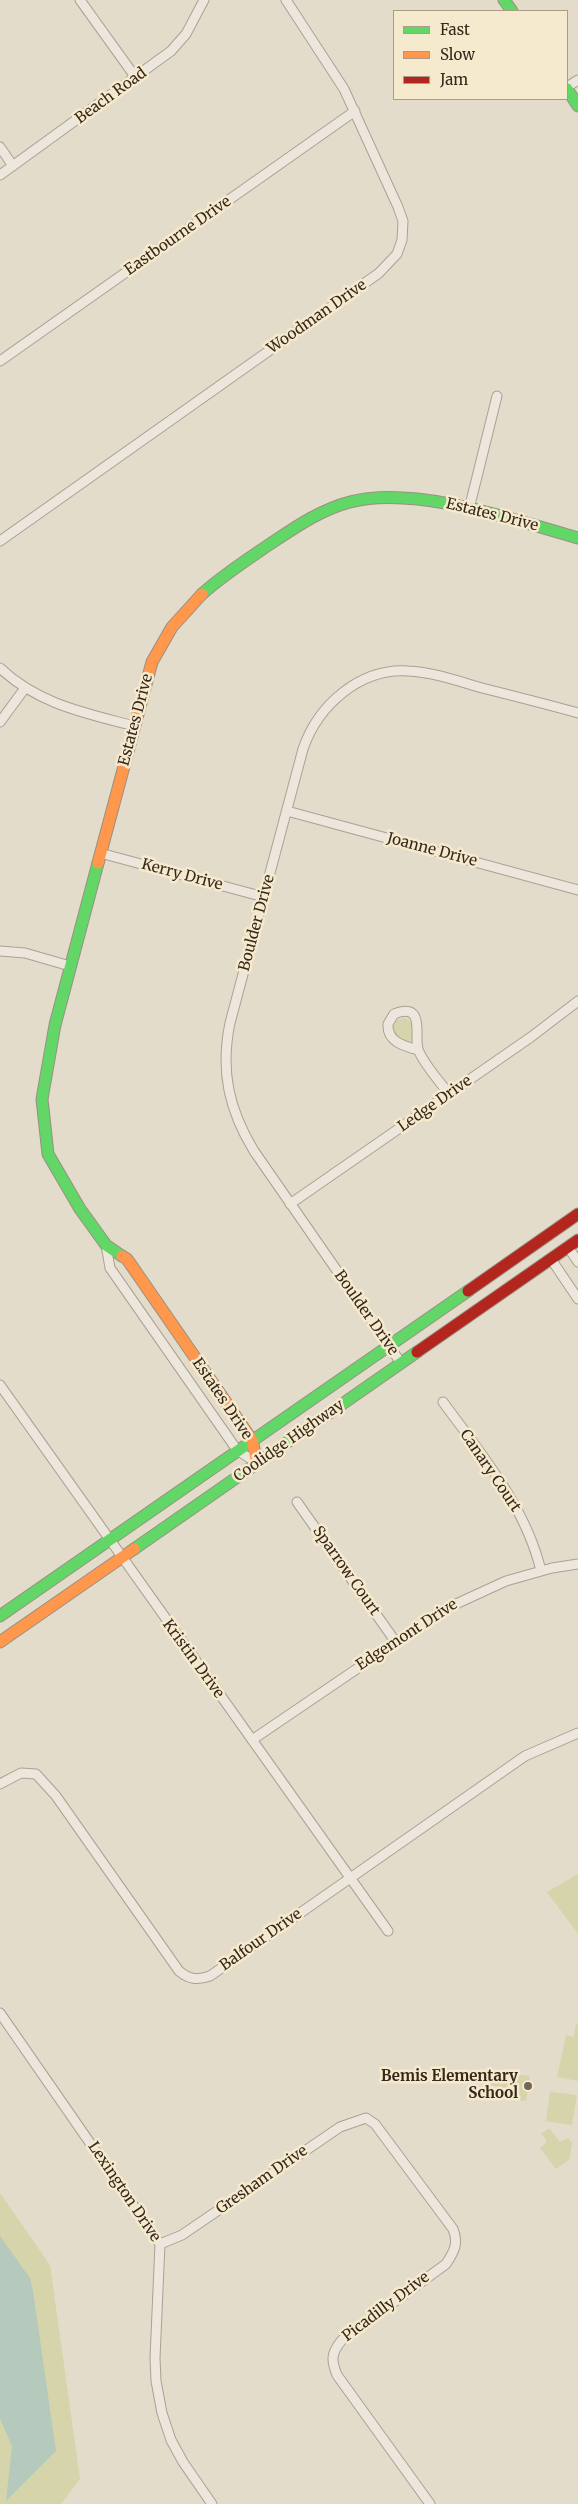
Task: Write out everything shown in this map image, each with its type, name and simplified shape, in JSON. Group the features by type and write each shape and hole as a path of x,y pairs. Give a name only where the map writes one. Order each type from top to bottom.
{"main road":[{"path":"568,90 577,103"},
{"name":"Estates Drive","path":"257,1463 252,1440 127,1259 106,1245 80,1209 48,1154 42,1099 55,1025 152,662 171,626 193,600 220,578 304,522 332,507 382,496 408,496 469,509 578,538"},
{"name":"Coolidge Highway","path":"0,1616 578,1214"},
{"name":"Coolidge Highway","path":"0,1642 578,1240"}],"street":[{"path":"80,0 136,78"},
{"name":"Beach Road","path":"0,175 136,78 179,42 204,0"},
{"name":"Woodman Drive","path":"0,541 390,263 397,254 402,240 403,221 355,111 332,69 286,0"},
{"name":"Eastbourne Drive","path":"0,361 355,111"},
{"path":"0,147 13,166"},
{"path":"469,509 497,396"},
{"path":"0,668 25,688 57,705 134,726"},
{"name":"Boulder Drive","path":"401,1363 243,1134 229,1098 225,1077 225,1054 230,1023 286,811 303,749 316,721 339,695 370,678 399,671 427,673 578,713"},
{"path":"0,722 25,688"},
{"name":"Joanne Drive","path":"286,811 578,890"},
{"name":"Kerry Drive","path":"100,853 264,897"},
{"path":"0,952 25,954 70,966"},
{"name":"Ledge Drive","path":"290,1204 449,1094 578,1001"},
{"path":"418,1050 400,1044 391,1038 388,1024 394,1014 406,1012 414,1017 418,1026 418,1050 449,1094"},
{"name":"Estates Drive","path":"106,1245 110,1268 237,1450 257,1463"},
{"path":"568,1247 578,1262"},
{"path":"551,1259 578,1299"},
{"name":"Kristin Drive","path":"0,1385 388,1931"},
{"name":"Canary Court","path":"443,1402 505,1488 523,1520 541,1571"},
{"name":"Sparrow Court","path":"297,1502 395,1641"},
{"name":"Edgemont Drive","path":"252,1740 436,1614 470,1596 541,1571 578,1564"},
{"name":"Balfour Drive","path":"0,1784 21,1773 36,1774 56,1796 179,1971 191,1979 199,1980 210,1976 525,1756 578,1733"},
{"name":"Lexington Drive","path":"0,2013 160,2244 162,2262 156,2382 162,2413 171,2440 183,2462 212,2504"},
{"name":"Gresham Drive","path":"160,2244 182,2235 340,2126 366,2118"},
{"name":"Picadilly Drive","path":"366,2118 381,2130 453,2229 456,2237 456,2246 446,2264 342,2340 332,2353 331,2361 337,2375 430,2504"}],"green space":[{"path":"404,1018 410,1022 413,1028 411,1042 397,1037 392,1029 397,1020"},
{"path":"578,1874 578,1934 547,1892"},
{"path":"576,2024 578,2025 578,2081 557,2077 566,2035 574,2037"},
{"path":"489,2071 530,2076 526,2101 500,2098 501,2087 486,2085"},
{"path":"550,2092 577,2095 572,2125 546,2121"},
{"path":"549,2128 560,2142 568,2138 572,2143 570,2159 556,2169 540,2148 545,2144 546,2139 541,2134"},
{"path":"0,2193 50,2265 80,2479 61,2504 0,2504"}],"shaded area":[{"path":"0,2236 30,2278 56,2451 6,2501 12,2446 0,2419"}],"traffic: fast":[{"path":"504,0 511,10"},
{"path":"568,91 578,106"},
{"path":"202,594 242,563 307,521 339,505 376,498 434,501 495,514 578,538"},
{"path":"98,863 55,1025 42,1099 48,1154 80,1209 106,1245 122,1256"},
{"path":"0,1616 468,1291"},
{"path":"134,1549 417,1352"}],"traffic: slow":[{"path":"98,863 152,662 172,627 202,594"},
{"path":"122,1256 127,1259 252,1440 257,1463"},
{"path":"0,1642 134,1549"}],"traffic: jam":[{"path":"468,1291 578,1214"},
{"path":"417,1352 578,1240"}],"place":[{"name":"Bemis Elementary School","path":"528,2086"}]}
